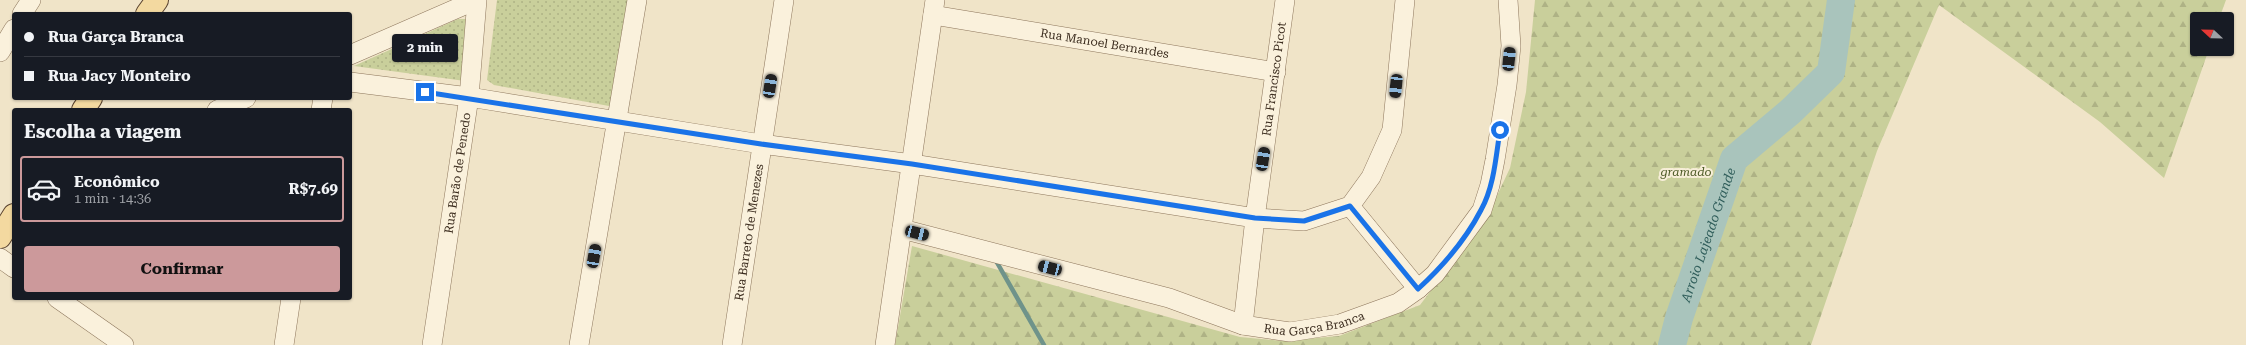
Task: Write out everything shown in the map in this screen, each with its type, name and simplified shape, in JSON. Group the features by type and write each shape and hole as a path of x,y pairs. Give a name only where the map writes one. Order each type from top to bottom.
{"main road":[{"path":"148,12 156,0"},
{"path":"0,237 12,218"}],"street":[{"path":"23,12 31,0"},
{"path":"352,54 476,0"},
{"name":"Rua Barão de Penedo","path":"432,345 470,97 476,0"},
{"path":"579,345 638,0"},
{"name":"Rua Barreto de Menezes","path":"732,345 761,144 784,0"},
{"name":"Rua Francisco Picot","path":"1243,325 1255,218 1285,0"},
{"path":"352,82 470,97 761,144 912,164 1255,218 1304,221 1350,206 1371,177 1392,130 1405,0"},
{"name":"Rua Garça Branca","path":"902,229 1169,298 1243,325 1290,332 1340,324 1398,303 1418,289 1435,274 1482,210 1490,185 1507,85 1511,46 1508,0"},
{"path":"885,345 934,8"},
{"name":"Rua Manoel Bernardes","path":"934,8 1276,72"},
{"path":"0,52 12,31"},
{"path":"222,108 241,100"},
{"path":"1350,206 1418,289"},
{"path":"0,258 12,267"},
{"path":"60,300 124,345"},
{"path":"284,345 291,300"}],"green space":[{"path":"497,0 632,0 615,103 609,106 494,85 487,80"},
{"name":"gramado","path":"1535,0 2226,0 2222,12 2190,12 2190,56 2207,56 2164,178 2100,122 1939,5 1877,151 1811,345 895,345 912,246 1240,337 1282,341 1339,336 1420,305 1488,215 1510,168 1526,92"},
{"path":"458,19 468,19 465,81 354,66"}],"waterway":[{"name":"Arroio Lajeado Grande","path":"1672,345 1679,318 1734,159 1791,111 1831,72 1841,0"},
{"path":"995,259 1044,345"}],"route":[{"path":"425,92 470,97 761,144 912,164 1255,218 1304,221 1350,206 1418,289 1435,274 1482,210 1490,185 1500,130"}]}
